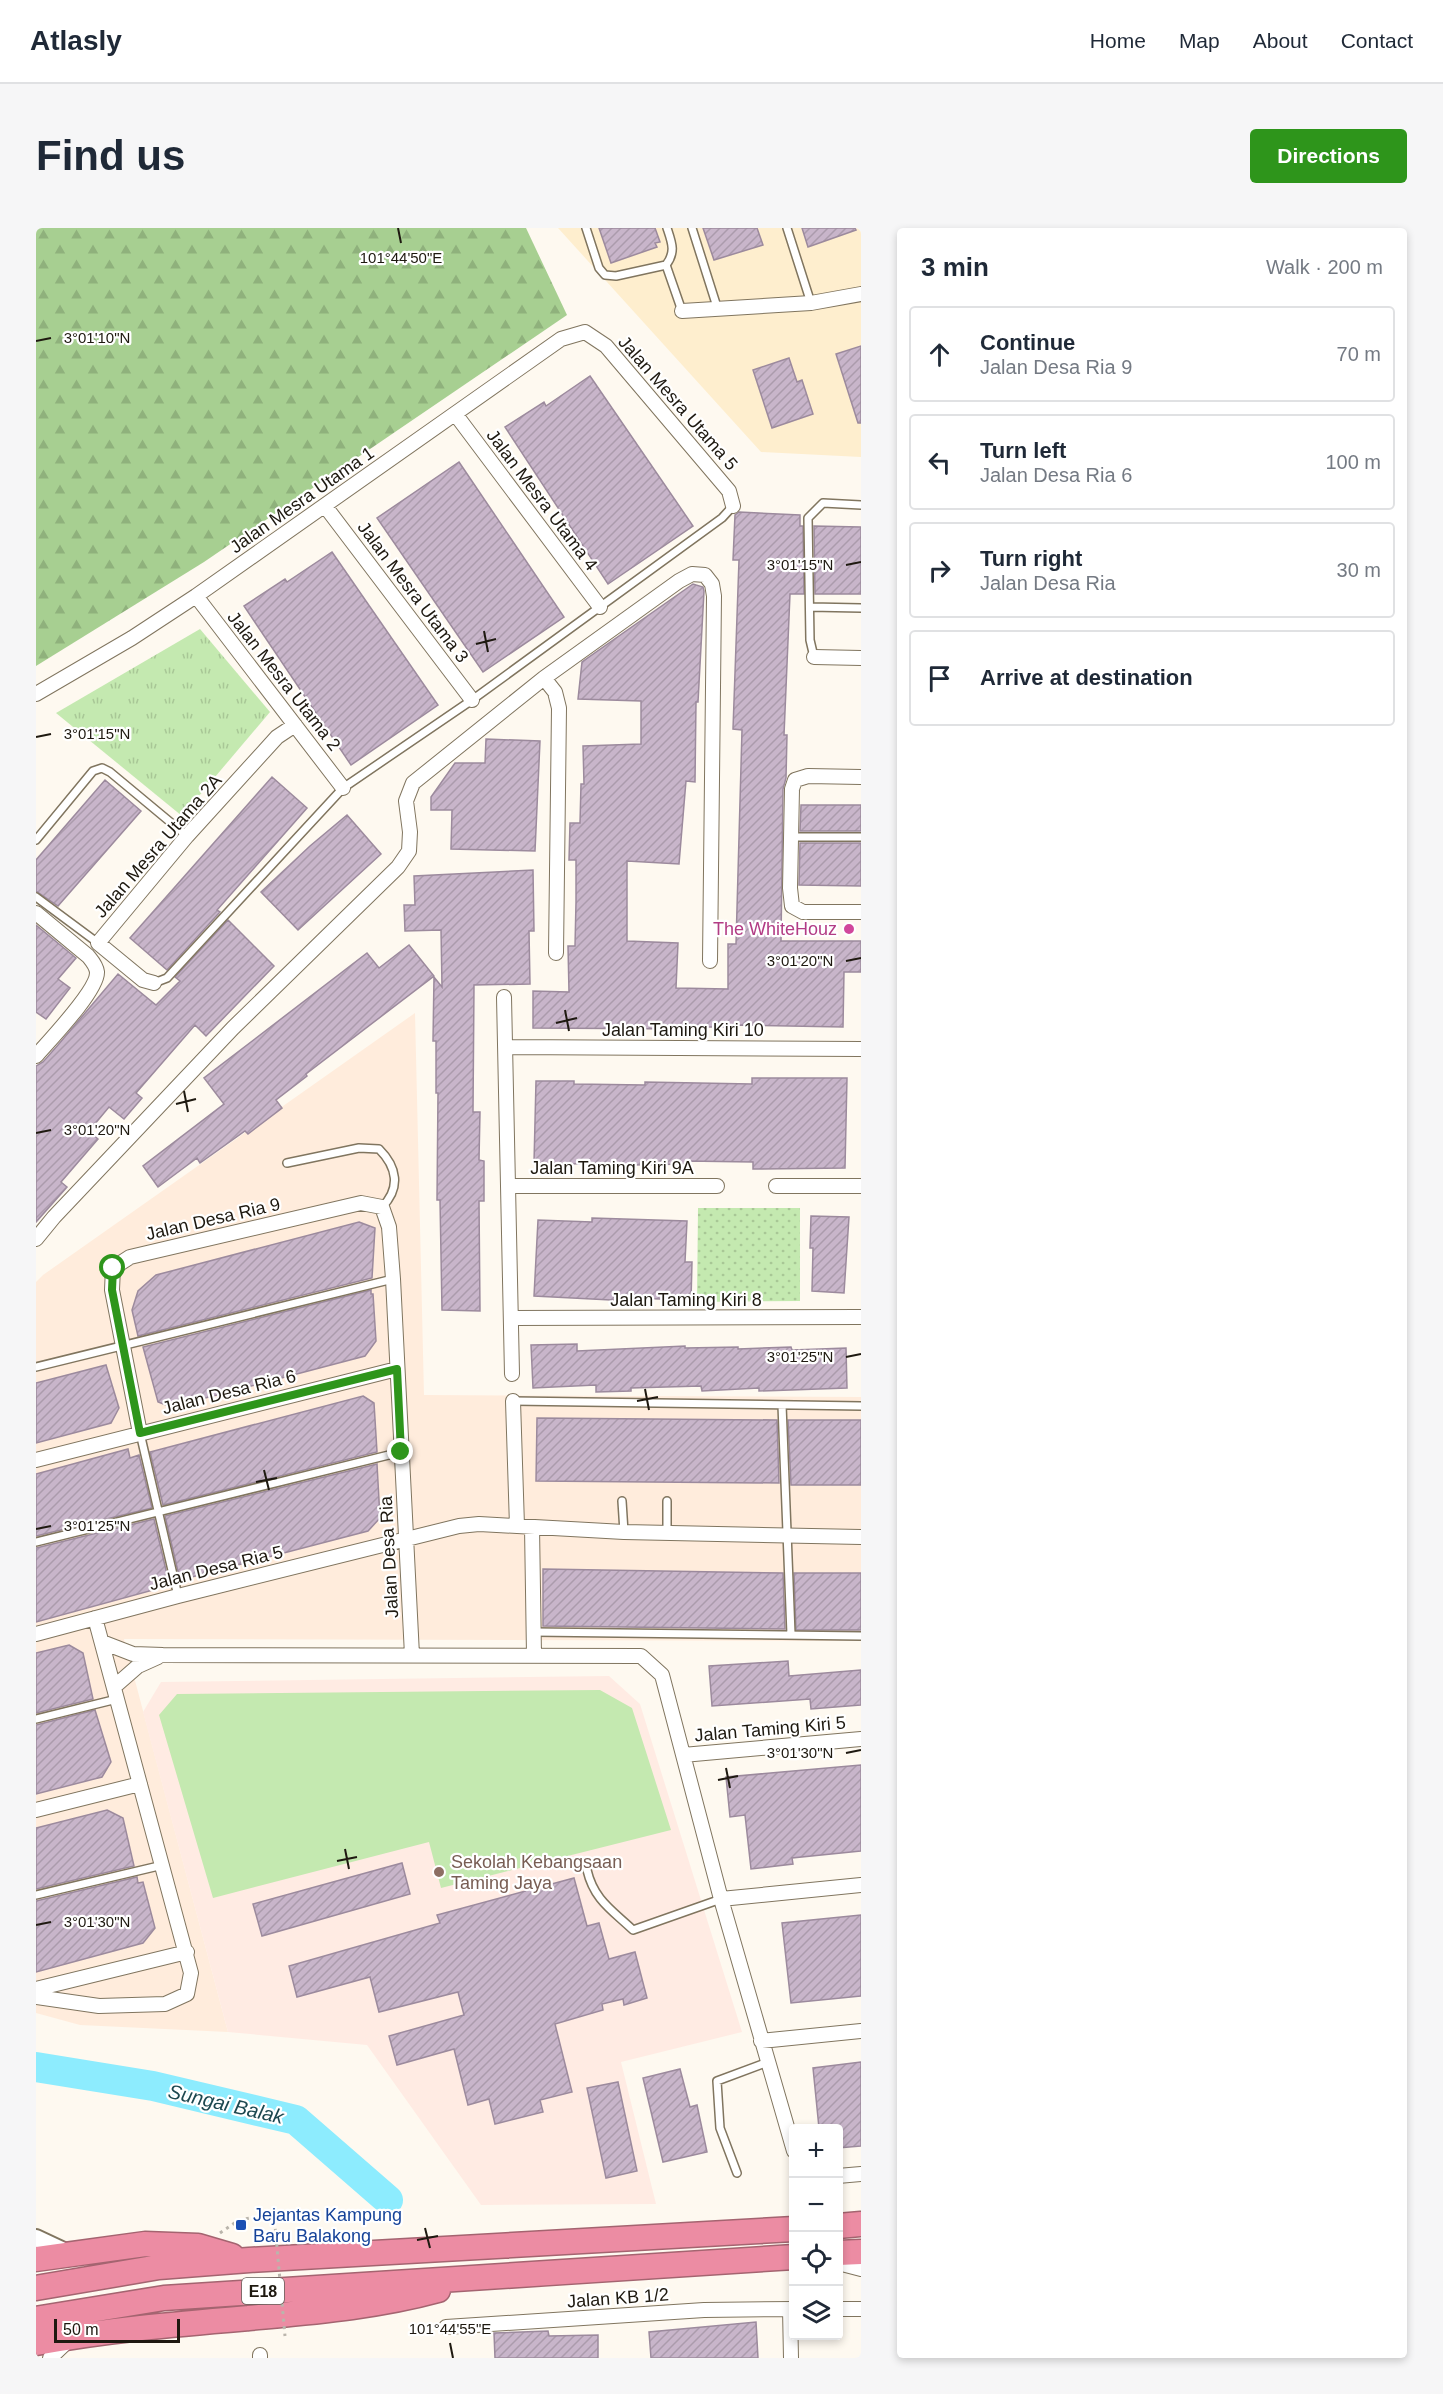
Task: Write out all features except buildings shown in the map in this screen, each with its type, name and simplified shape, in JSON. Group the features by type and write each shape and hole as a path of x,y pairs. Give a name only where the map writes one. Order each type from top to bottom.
{"highway":[{"path":"843,2226 861,2224"},
{"name":"E18","path":"36,2288 159,2267 789,2229"},
{"path":"36,2259 145,2244 198,2246 249,2260"},
{"path":"843,2253 861,2252"},
{"name":"E18","path":"36,2319 164,2298 789,2257"},
{"path":"36,2343 72,2336 309,2313 398,2301 492,2275"}],"street":[{"path":"682,311 811,303 861,294"},
{"name":"Jalan Mesra Utama 1","path":"36,694 132,638 196,596 561,339 585,333"},
{"name":"Jalan Mesra Utama 5","path":"585,333 606,345 729,491 732,506"},
{"name":"Jalan Mesra Utama 4","path":"456,415 600,607"},
{"name":"Jalan Mesra Utama 3","path":"325,506 472,700"},
{"path":"36,1239 54,1217 233,1028 398,867 409,851 410,832 406,801 414,783 544,678 692,574 705,575 712,584 714,596 710,962"},
{"name":"Jalan Mesra Utama 2","path":"196,596 343,788"},
{"path":"814,657 861,658"},
{"path":"544,678 555,692 559,708 556,953"},
{"name":"Jalan Mesra Utama 2A","path":"154,984 143,980 98,943 187,836 277,738 295,724"},
{"path":"861,777 808,776 795,780 792,789 789,888 792,906 803,912 861,912"},
{"path":"36,912 94,964 97,973 91,991 36,1056"},
{"path":"504,997 512,1374"},
{"name":"Jalan Taming Kiri 10","path":"505,1047 861,1049"},
{"name":"Jalan Taming Kiri 9A","path":"508,1186 717,1186"},
{"path":"776,1186 861,1186"},
{"name":"Jalan Desa Ria 9","path":"140,1433 112,1290 113,1268 130,1257 362,1203 382,1207"},
{"name":"Jalan Desa Ria","path":"382,1207 389,1227 393,1279 412,1655"},
{"name":"Jalan Taming Kiri 8","path":"511,1318 861,1317"},
{"name":"Jalan Desa Ria 6","path":"36,1460 397,1369"},
{"path":"513,1401 517,1526"},
{"name":"Jalan Desa Ria 5","path":"36,1634 459,1526 479,1524 624,1532 861,1536"},
{"path":"532,1527 534,1655"},
{"path":"36,1997 99,2006 165,2004 187,1994 191,1973 95,1618"},
{"path":"102,1642 133,1654 163,1655 641,1656 662,1675 721,1899 789,2134"},
{"path":"116,1693 138,1665 163,1655"},
{"name":"Jalan Taming Kiri 5","path":"683,1755 861,1738"},
{"path":"36,1810 140,1784"},
{"path":"721,1899 861,1886"},
{"path":"36,1989 187,1952"},
{"path":"761,2041 861,2031"},
{"path":"843,2176 861,2174"},
{"path":"36,2238 69,2254"},
{"path":"843,2264 861,2269"},
{"name":"Jalan KB 1/2","path":"446,2327 704,2310 789,2309"},
{"path":"843,2309 861,2309"},
{"path":"50,2358 72,2336"},
{"path":"791,2340 791,2358"}],"lane":[{"path":"586,228 599,268 605,275 616,276 666,265 672,257 673,248 667,228"},
{"path":"692,228 718,310"},
{"path":"787,228 811,303"},
{"path":"666,265 682,311"},
{"path":"814,657 810,640 808,518 823,503 861,505"},
{"path":"154,984 167,978 343,788 472,700 722,518 732,506"},
{"path":"810,608 861,608"},
{"path":"36,840 93,771 102,768 110,772 187,836"},
{"path":"791,837 861,837"},
{"path":"36,897 98,943"},
{"path":"287,1163 359,1148 379,1149 390,1160 394,1175 394,1188 390,1199 382,1207"},
{"path":"36,1367 393,1279"},
{"path":"513,1401 861,1406"},
{"path":"782,1405 791,1634"},
{"path":"140,1433 178,1596"},
{"path":"36,1542 401,1452"},
{"path":"622,1501 624,1532"},
{"path":"667,1501 667,1533"},
{"path":"534,1632 861,1635"},
{"path":"36,1719 116,1693"},
{"path":"36,1896 163,1865"},
{"path":"587,1870 591,1886 607,1908 633,1930 721,1899"},
{"path":"737,2173 720,2128 717,2081 768,2062"}],"path":[{"path":"198,2246 238,2220 274,2214 285,2336"}],"shaded area":[{"path":"558,228 861,228 861,457 761,452"},
{"path":"415,1013 424,1395 861,1397 861,1641 124,1639 228,2032 80,2025 36,2013 36,1282"},
{"name":"Sekolah Kebangsaan Taming Jaya","path":"609,1676 640,1704 742,2032 621,2062 656,2204 481,2205 367,2045 228,2032 143,1712 161,1682"}],"green space":[{"path":"36,228 526,228 567,315 204,562 36,666"},
{"path":"200,629 270,712 182,816 56,713"},
{"path":"698,1208 800,1208 800,1301 697,1302"},
{"path":"600,1690 632,1708 671,1830 441,1888 429,1842 213,1898 159,1715 177,1694"}],"waterway":[{"name":"Sungai Balak","path":"36,2067 153,2086 296,2120 388,2200"}],"place":[{"name":"The WhiteHouz","path":"849,929"},
{"name":"Sekolah Kebangsaan Taming Jaya","path":"439,1872"},
{"name":"Jejantas Kampung Baru Balakong","path":"241,2225"}],"route":[{"path":"113,1268 112,1290 140,1433 397,1369 401,1452"}]}
